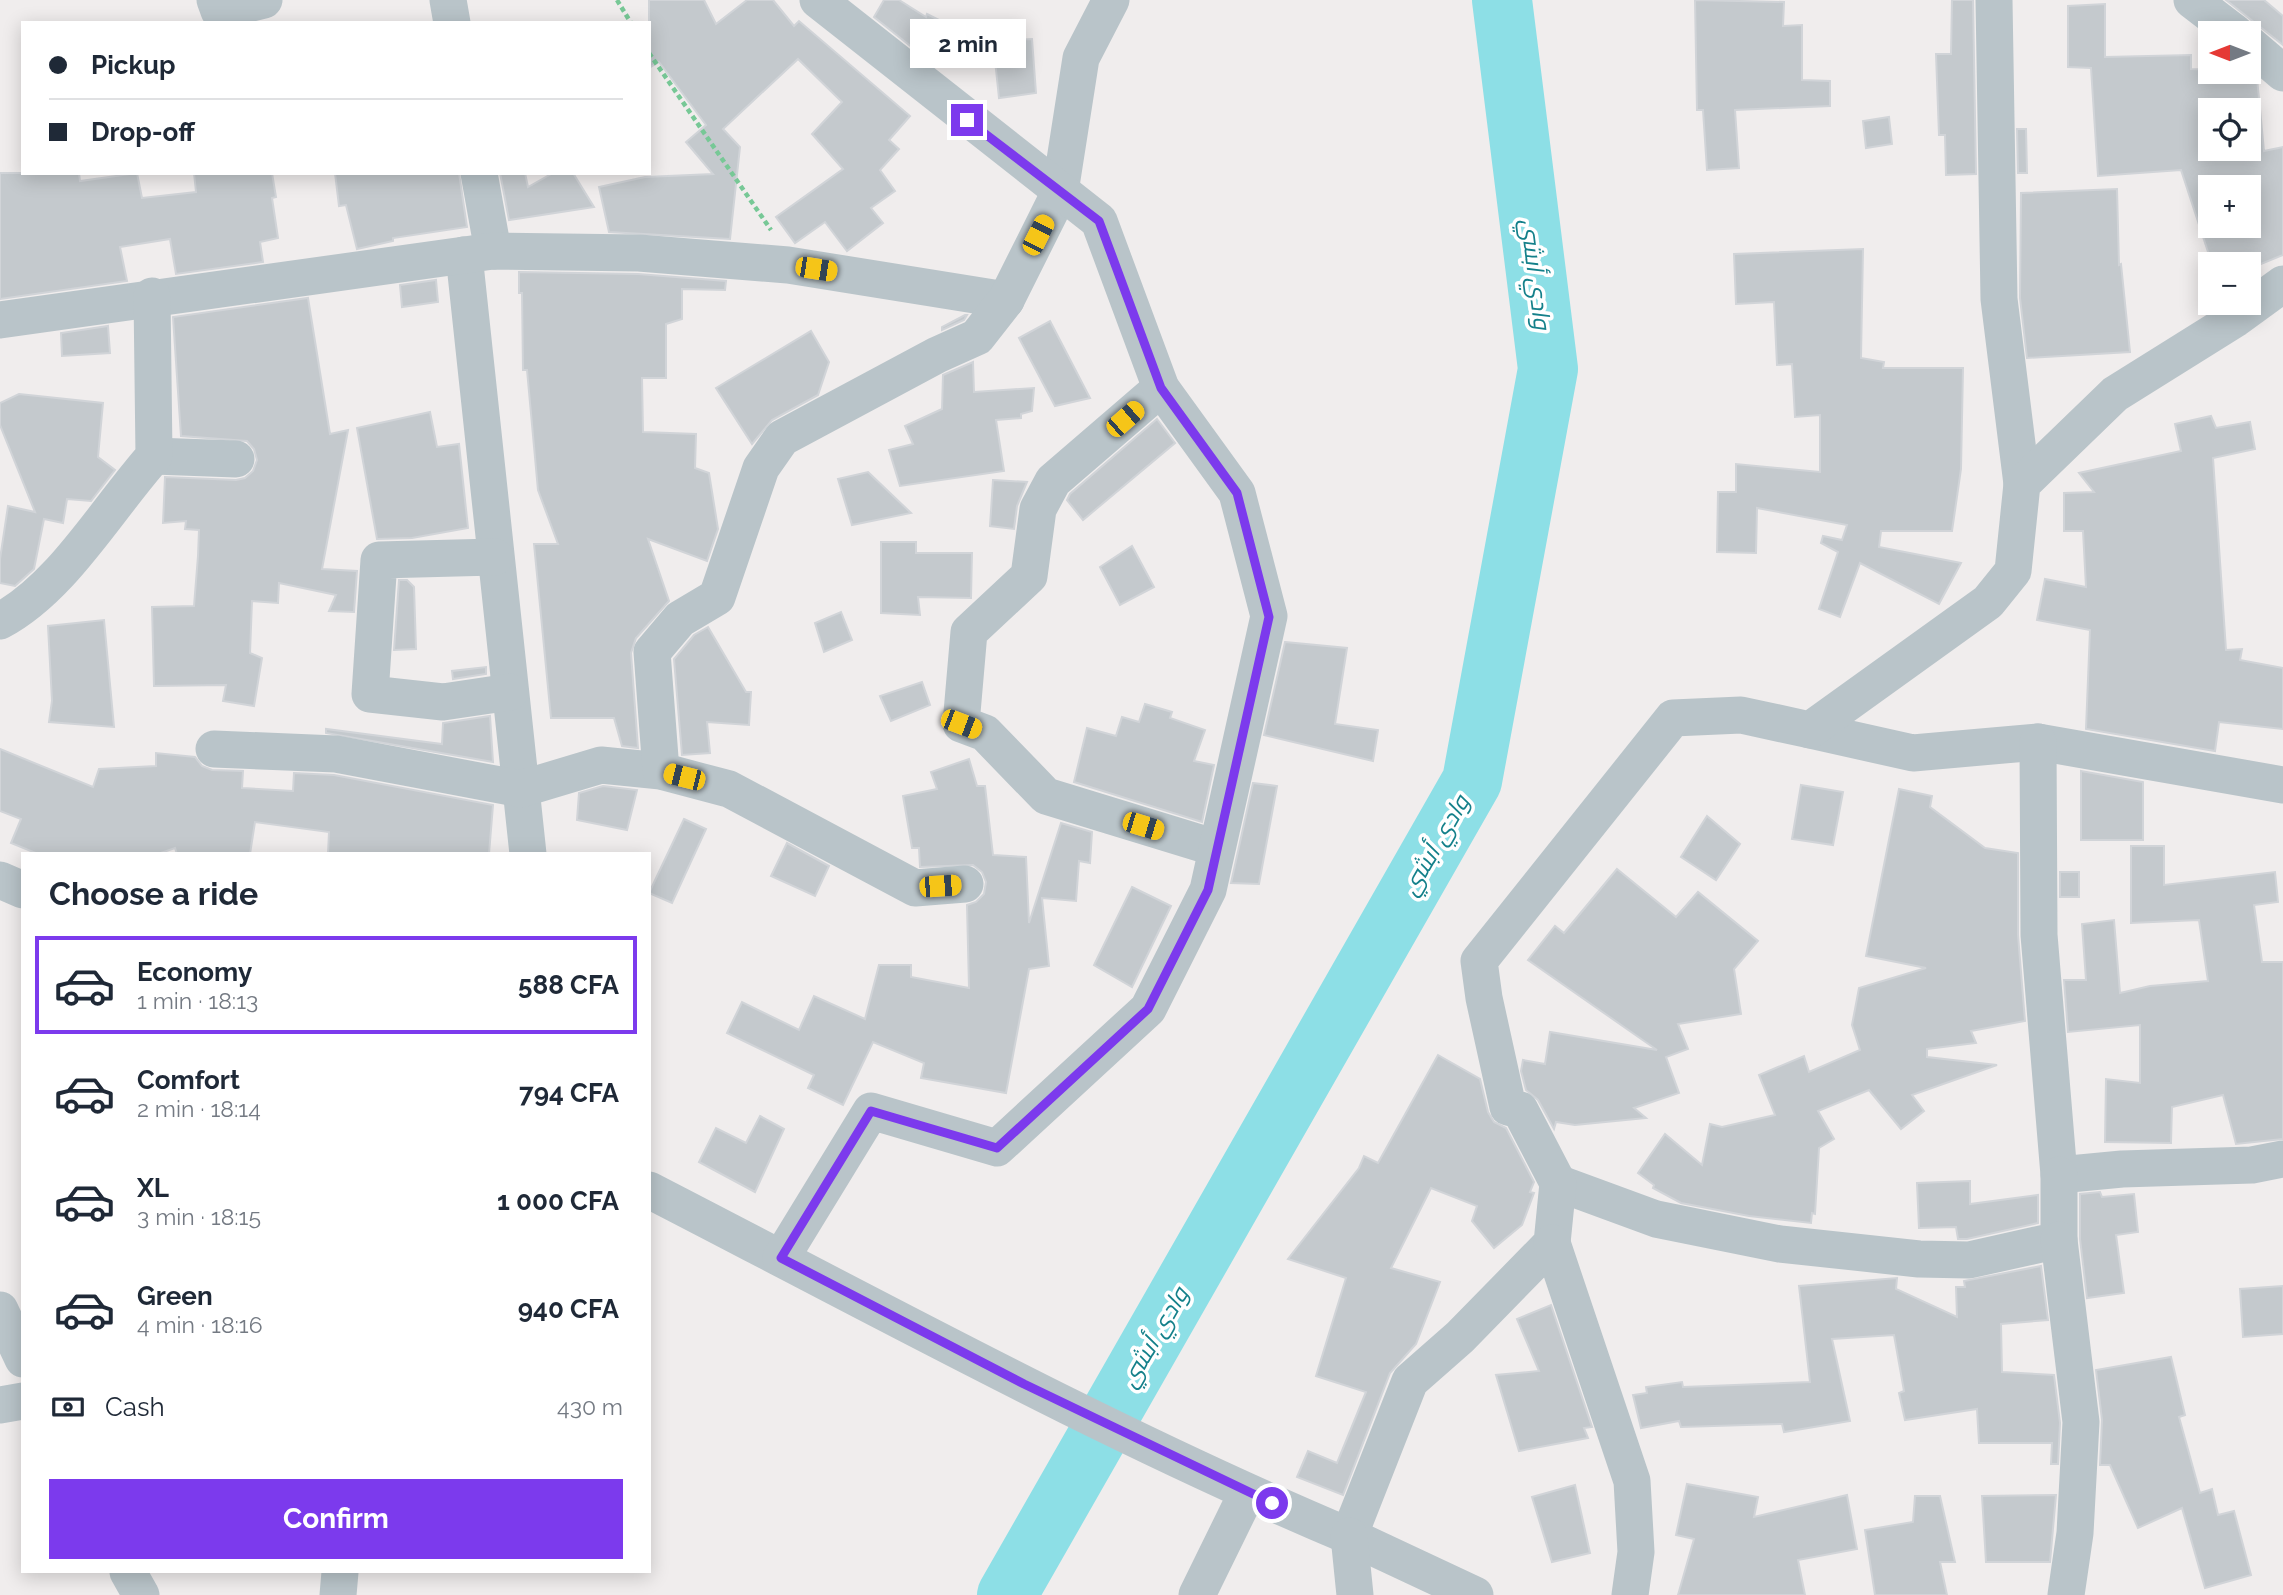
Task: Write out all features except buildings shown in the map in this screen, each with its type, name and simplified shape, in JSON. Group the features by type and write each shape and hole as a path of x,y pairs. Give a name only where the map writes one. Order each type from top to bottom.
{"street":[{"path":"215,0 219,11 264,0"},
{"path":"448,0 452,21"},
{"path":"781,1258 871,1111 997,1148 1148,1009 1208,890 1269,617 1237,493 1161,388 1099,221 818,0"},
{"path":"661,771 652,652 680,619 717,597 761,468 782,438 937,355 977,338 1006,300 1060,192 1081,58 1111,0"},
{"path":"1810,730 1988,602 2013,571 2022,484 1999,299 1994,0"},
{"path":"2192,0 2219,21"},
{"path":"2261,54 2283,73"},
{"path":"479,175 478,253 495,557 528,852"},
{"path":"0,320 152,296 478,253 639,253 788,265 1006,300"},
{"path":"2022,484 2115,394 2235,320 2283,284"},
{"path":"0,621 43,593 154,456 152,296"},
{"path":"1161,388 1053,481 1038,509 1029,576 969,632 961,724 985,733 1046,796 1216,848"},
{"path":"154,456 236,460"},
{"path":"495,557 379,560 370,694 443,702 510,692"},
{"path":"1630,1595 1636,1552 1632,1481 1552,1243 1558,1183 1520,1110 1508,1107 1483,998 1479,961 1674,718 1741,715 1913,753 2038,742 2283,785"},
{"path":"2038,742 2039,935 2059,1175 2059,1240 2081,1422 2075,1533 2066,1595"},
{"path":"214,749 336,754 521,789 601,765 661,771 729,789 915,888 965,884"},
{"path":"0,880 21,889"},
{"path":"2059,1175 2122,1169 2252,1165 2283,1159"},
{"path":"1558,1183 1656,1219 1780,1244 1919,1259 1969,1260 2059,1240"},
{"path":"651,1191 1024,1384 1208,1471 1247,1493 1349,1536 1475,1595"},
{"path":"1354,1595 1349,1536 1410,1381 1460,1337 1552,1243"},
{"path":"0,1310 21,1355"},
{"path":"0,1405 21,1401"},
{"path":"1197,1595 1247,1493"},
{"path":"129,1573 141,1595"},
{"path":"338,1595 341,1573"}],"path":[{"path":"617,0 630,21"},
{"path":"651,56 769,226 788,265"}],"waterway":[{"name":"وادي أبشي","path":"1007,1595 1472,781 1548,369 1502,0"}],"route":[{"path":"967,120 1099,221 1161,388 1237,493 1269,617 1208,890 1148,1009 997,1148 871,1111 781,1258 1024,1384 1272,1503"}]}
